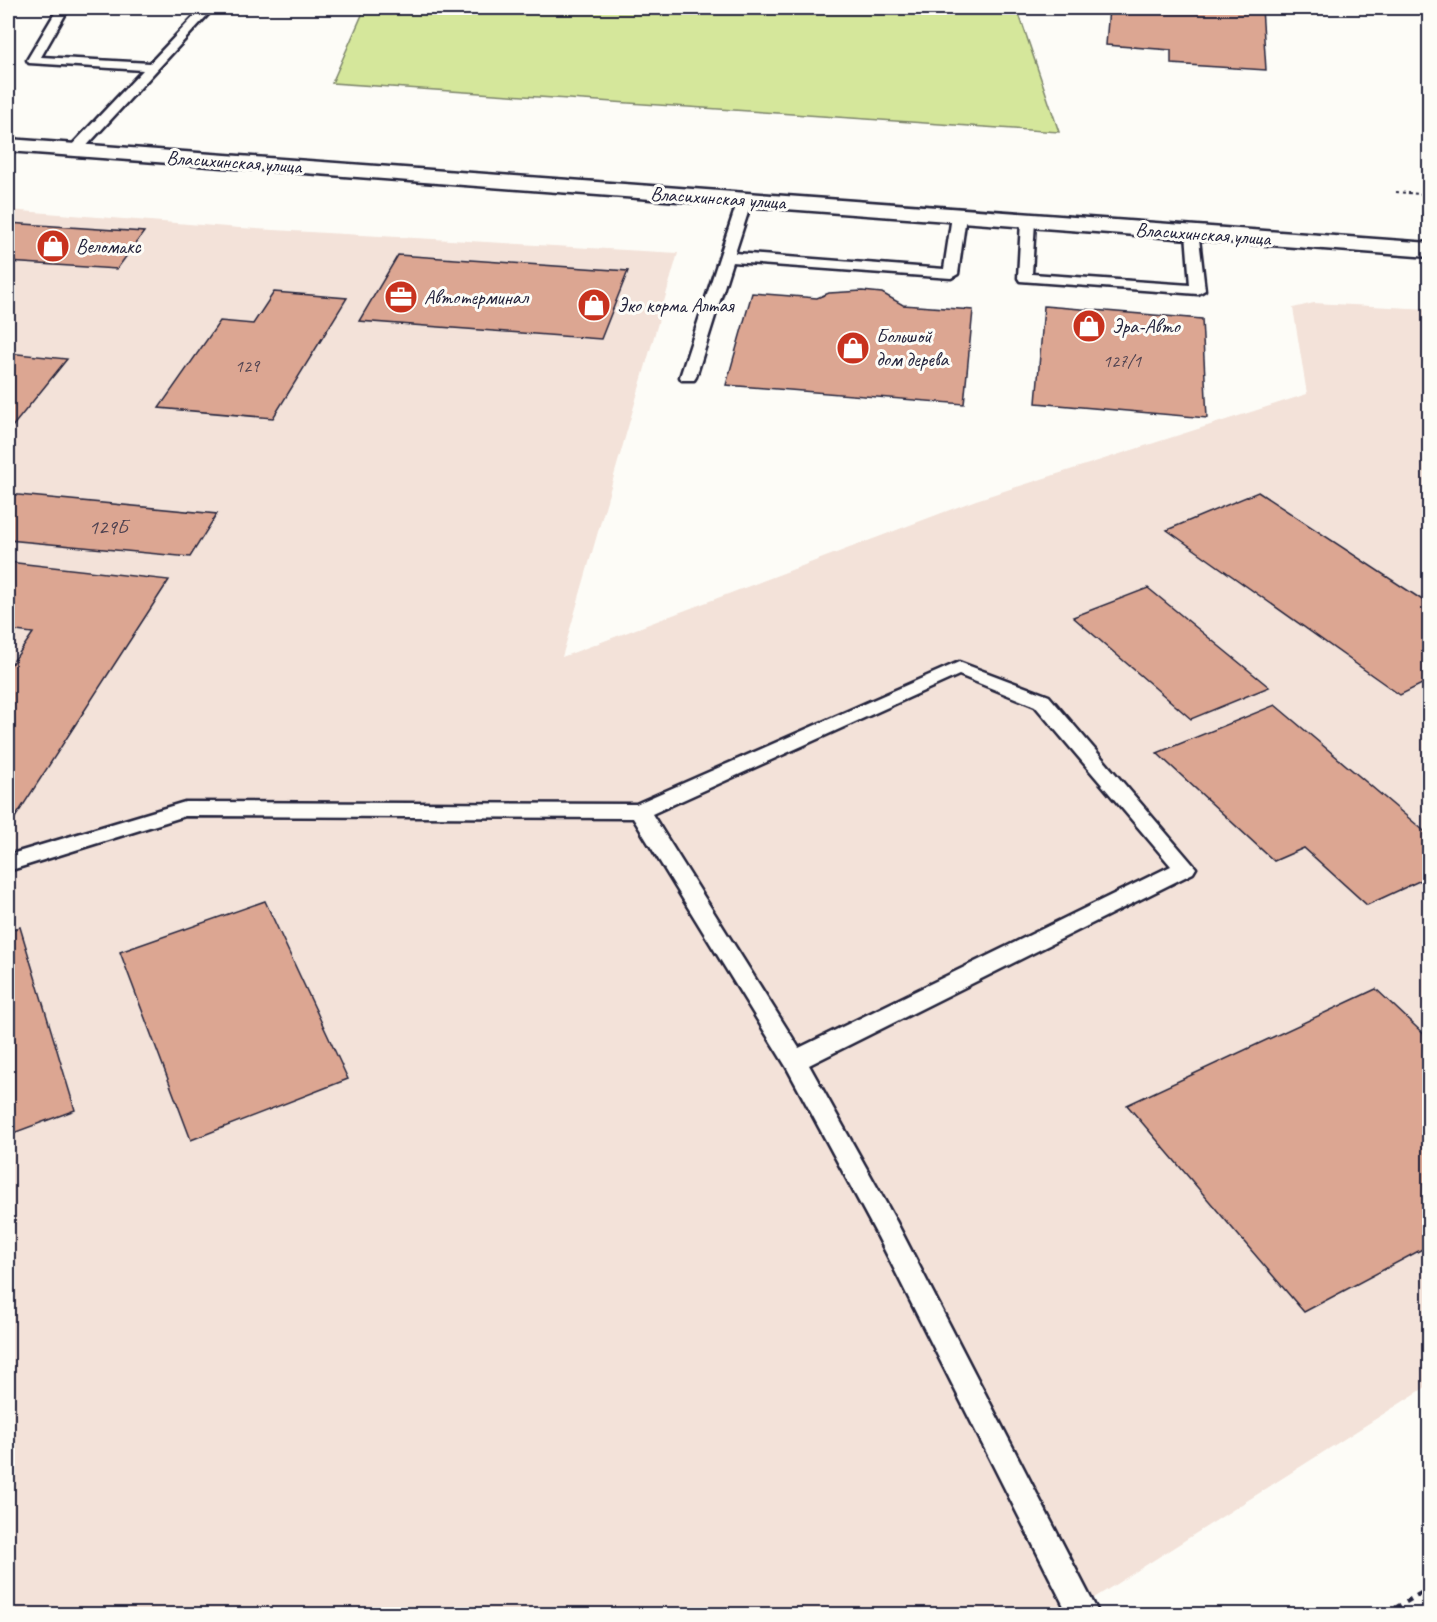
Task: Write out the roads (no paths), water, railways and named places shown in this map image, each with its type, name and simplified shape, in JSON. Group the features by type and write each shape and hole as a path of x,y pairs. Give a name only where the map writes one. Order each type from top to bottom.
{"highway":[{"name":"Власихинская улица","path":"8,145 1430,250"}],"lane":[{"path":"63,8 33,60 150,67"},
{"path":"75,150 207,8"},
{"path":"688,377 745,200"},
{"path":"727,257 951,274 959,216"},
{"path":"1028,221 1025,278 1198,290 1192,233"},
{"path":"8,863 185,809 639,811 959,668 1042,702 1185,868 795,1061"},
{"path":"639,811 795,1061 887,1229 1084,1614"}],"place":[{"name":"Веломакс","path":"53,246"},
{"name":"Автотерминал","path":"401,297"},
{"name":"Эко корма Алтая","path":"594,305"},
{"name":"Эра-Авто","path":"1089,326"},
{"name":"Большой дом дерева","path":"853,348"}]}
